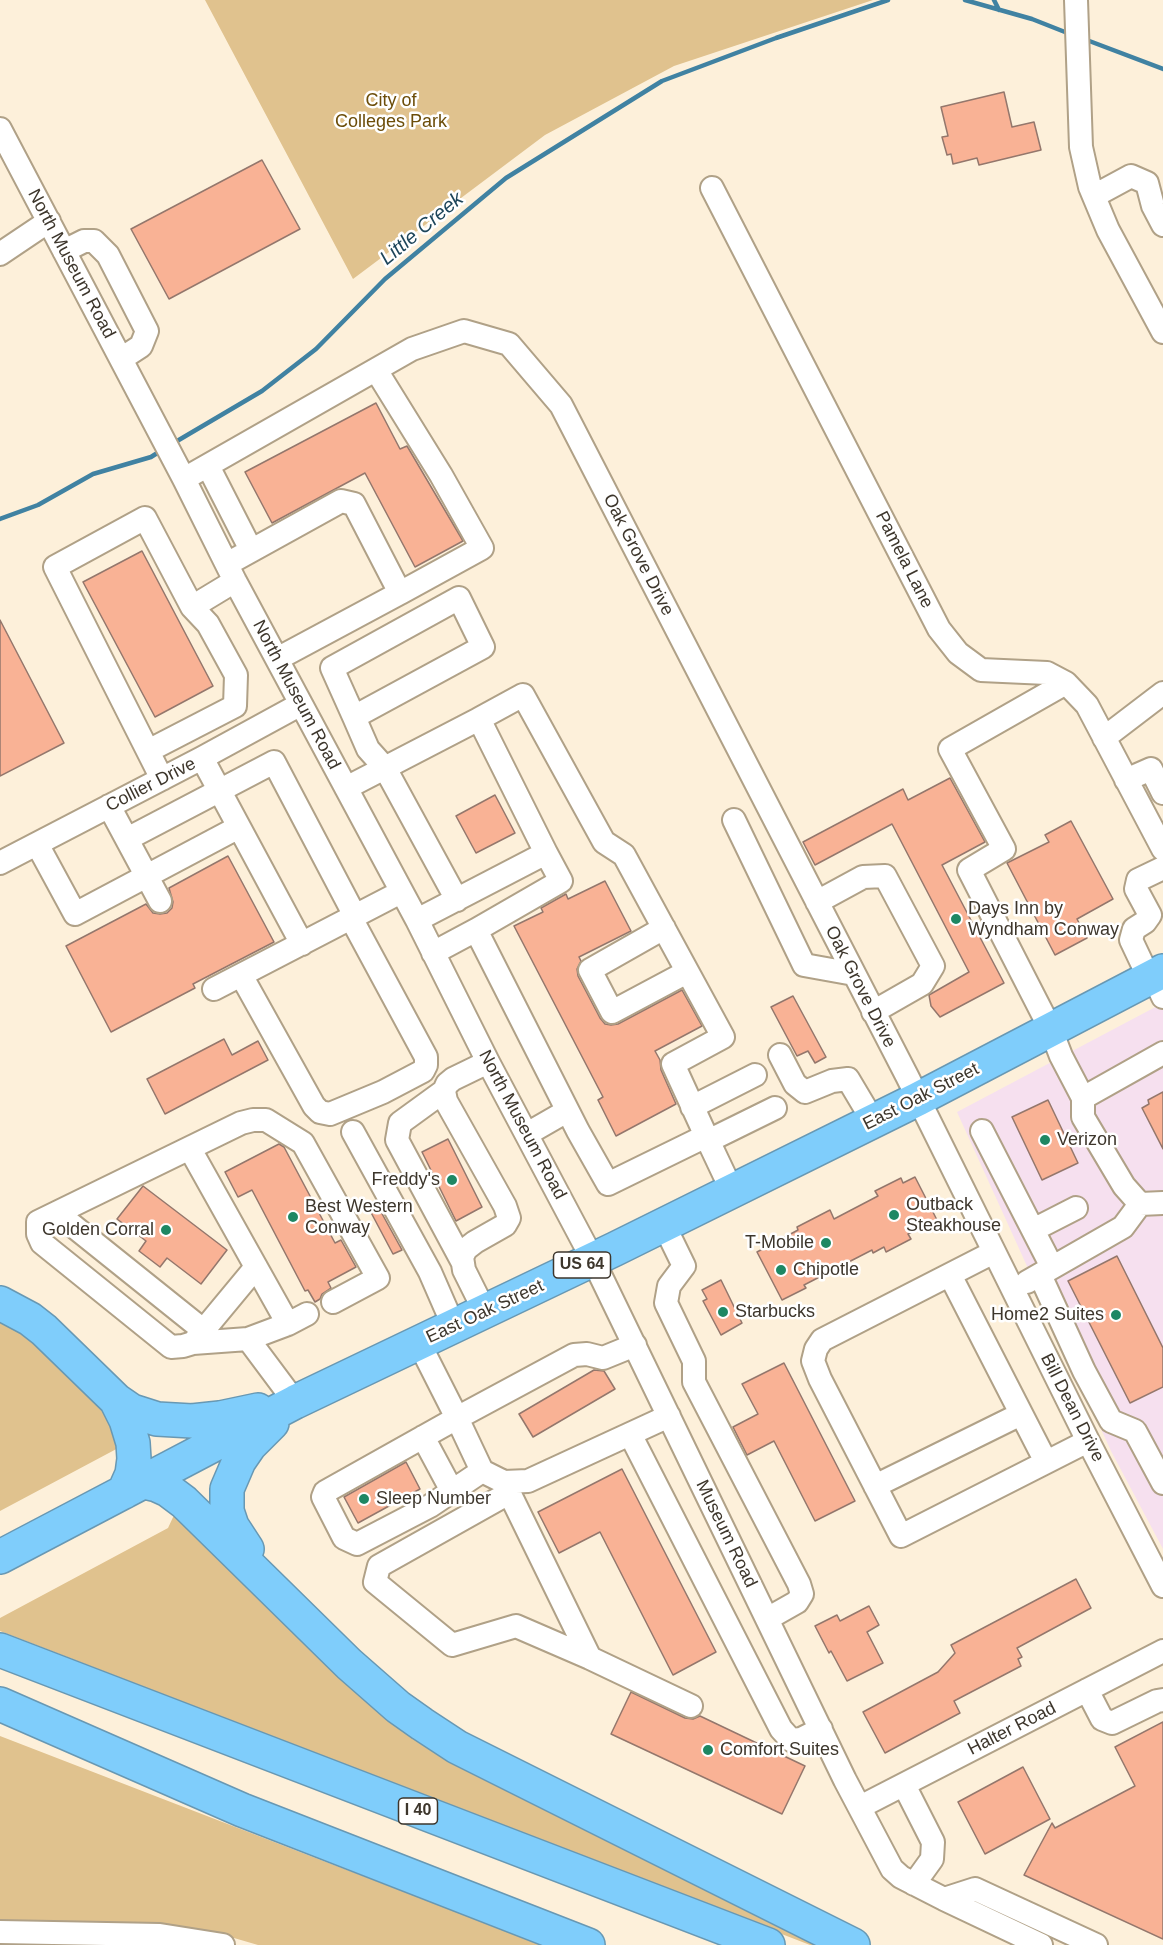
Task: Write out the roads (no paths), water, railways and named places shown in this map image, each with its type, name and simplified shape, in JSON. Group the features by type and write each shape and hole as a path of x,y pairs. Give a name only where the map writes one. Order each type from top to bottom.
{"highway":[{"name":"East Oak Street","path":"0,1557 295,1402 593,1260 918,1099 1051,1030 1157,981"},
{"path":"0,1303 30,1319 44,1330 116,1400 141,1415 170,1421 192,1421 220,1418 295,1402"},
{"path":"116,1400 129,1426 133,1443 134,1487 157,1485 184,1502 349,1664 398,1707 457,1747 853,1945"},
{"path":"295,1402 262,1432 244,1453 231,1477 226,1498 227,1511 238,1538 295,1609"},
{"name":"I 40","path":"0,1650 768,1945"},
{"path":"3,1705 242,1810 588,1945"}],"street":[{"path":"1076,0 1081,147 1094,196 1108,230 1163,332"},
{"name":"North Museum Road","path":"0,129 231,572 417,920 488,1062 593,1260"},
{"path":"1094,196 1131,176 1155,183 1153,206 1163,225"},
{"name":"Pamela Lane","path":"712,188 939,629 958,653 981,670 1047,673 1066,683 1087,705 1126,780 1156,822 1163,849"},
{"path":"0,254 49,221"},
{"path":"64,251 84,241 94,241 108,255 147,331 141,346 121,359"},
{"name":"Oak Grove Drive","path":"184,479 412,349 464,331 509,344 561,405 918,1099"},
{"path":"277,659 482,548 441,475 376,370"},
{"path":"208,466 251,550"},
{"path":"192,607 231,572 251,550 341,501 354,504 400,593"},
{"path":"148,751 235,706 236,675 208,624 192,607 145,518 55,567 162,779"},
{"path":"354,717 483,647 459,598 332,668 368,749 385,768 457,900"},
{"path":"1066,683 950,748 1004,849 969,870 1083,1098 1083,1117 1124,1186 1140,1204"},
{"path":"1104,738 1163,693"},
{"path":"346,788 523,695 604,842 624,855 723,1037 673,1064 732,1191"},
{"name":"Collier Drive","path":"0,863 301,704"},
{"path":"433,953 561,881 479,719"},
{"path":"202,758 302,944"},
{"path":"127,839 274,762 426,1057 423,1071 383,1092 330,1114 320,1112 314,1106 241,975"},
{"path":"1126,780 1157,766 1163,793"},
{"path":"109,806 160,902"},
{"path":"734,820 804,965 854,974"},
{"path":"37,844 75,914 239,827"},
{"path":"417,920 546,853"},
{"path":"1157,981 1131,940 1134,928 1145,922 1150,915 1136,889 1138,880 1163,868"},
{"path":"817,902 863,877 885,876 933,966 922,984 873,1012"},
{"path":"214,989 401,892"},
{"path":"664,928 590,970 612,1012 687,972"},
{"path":"476,930 567,1110 608,1185 775,1108"},
{"path":"1083,1098 1163,1053"},
{"path":"780,1055 795,1084 805,1092 832,1081 848,1079 873,1121"},
{"path":"462,1261 466,1249 505,1226 509,1218 505,1206 445,1096 447,1084 453,1079 488,1062"},
{"path":"692,1107 755,1075"},
{"path":"445,1096 400,1123 397,1140 462,1261 464,1270 485,1312"},
{"name":"Bill Dean Drive","path":"918,1099 1088,1441 1163,1586"},
{"path":"527,1134 567,1110"},
{"path":"190,1149 256,1267 297,1319 248,1339 198,1336 171,1347 42,1243 38,1234 38,1222 241,1123 266,1120 303,1143 378,1278 333,1302"},
{"path":"399,1130 358,1141 430,1272 454,1327"},
{"path":"982,1131 1033,1230 1084,1371 1111,1421 1135,1431 1163,1483"},
{"path":"1140,1204 1163,1203"},
{"path":"1012,1288 1123,1227 1140,1204"},
{"path":"1033,1230 1076,1208"},
{"path":"57,1213 198,1336"},
{"path":"664,1225 684,1266 669,1286 666,1303 694,1361 694,1382 799,1584 802,1594 797,1602 767,1619"},
{"path":"994,1252 822,1340 816,1349 813,1361 820,1379 901,1536 1088,1441"},
{"name":"Museum Road","path":"593,1260 821,1729 892,1869 914,1884 1041,1945"},
{"path":"198,1336 256,1267"},
{"path":"950,1275 1046,1462"},
{"path":"248,1339 295,1402"},
{"path":"419,1343 482,1471 507,1488 590,1658"},
{"path":"482,1471 430,1506 357,1544 344,1538 323,1497 325,1492 574,1355 587,1354 603,1358 635,1345"},
{"path":"691,1706 516,1626 453,1645 375,1582 379,1566 507,1488 528,1481 630,1434 665,1408 694,1382"},
{"path":"875,1486 1021,1414"},
{"path":"630,1434 781,1729 791,1740 801,1739 821,1729"},
{"path":"423,1437 452,1491"},
{"name":"Halter Road","path":"860,1807 1163,1651"},
{"path":"1087,1690 1102,1719 1112,1723 1163,1700"},
{"path":"904,1785 933,1842 932,1859 914,1884"},
{"path":"944,1899 975,1889 1096,1945"},
{"path":"0,1932 160,1935 223,1945"}],"waterway":[{"name":"Little Creek","path":"172,444 262,391 316,349 385,279 506,178 662,81 776,38 888,0"},
{"name":"Little Creek","path":"965,0 1032,19 1070,34"},
{"name":"Little Creek","path":"994,0 999,10"},
{"name":"Little Creek","path":"1084,39 1163,69"},
{"name":"Little Creek","path":"0,519 38,505 93,474 151,457 162,450"}],"place":[{"name":"Days Inn by Wyndham Conway","path":"956,919"},
{"name":"Verizon","path":"1045,1140"},
{"name":"Freddy's","path":"452,1180"},
{"name":"Outback Steakhouse","path":"894,1215"},
{"name":"Best Western Conway","path":"293,1217"},
{"name":"Golden Corral","path":"166,1230"},
{"name":"T-Mobile","path":"826,1243"},
{"name":"Chipotle","path":"781,1270"},
{"name":"Starbucks","path":"723,1312"},
{"name":"Home2 Suites","path":"1116,1315"},
{"name":"Sleep Number","path":"364,1499"},
{"name":"Comfort Suites","path":"708,1750"}],"park label":[{"name":"City of Colleges Park","path":"391,111"}]}
